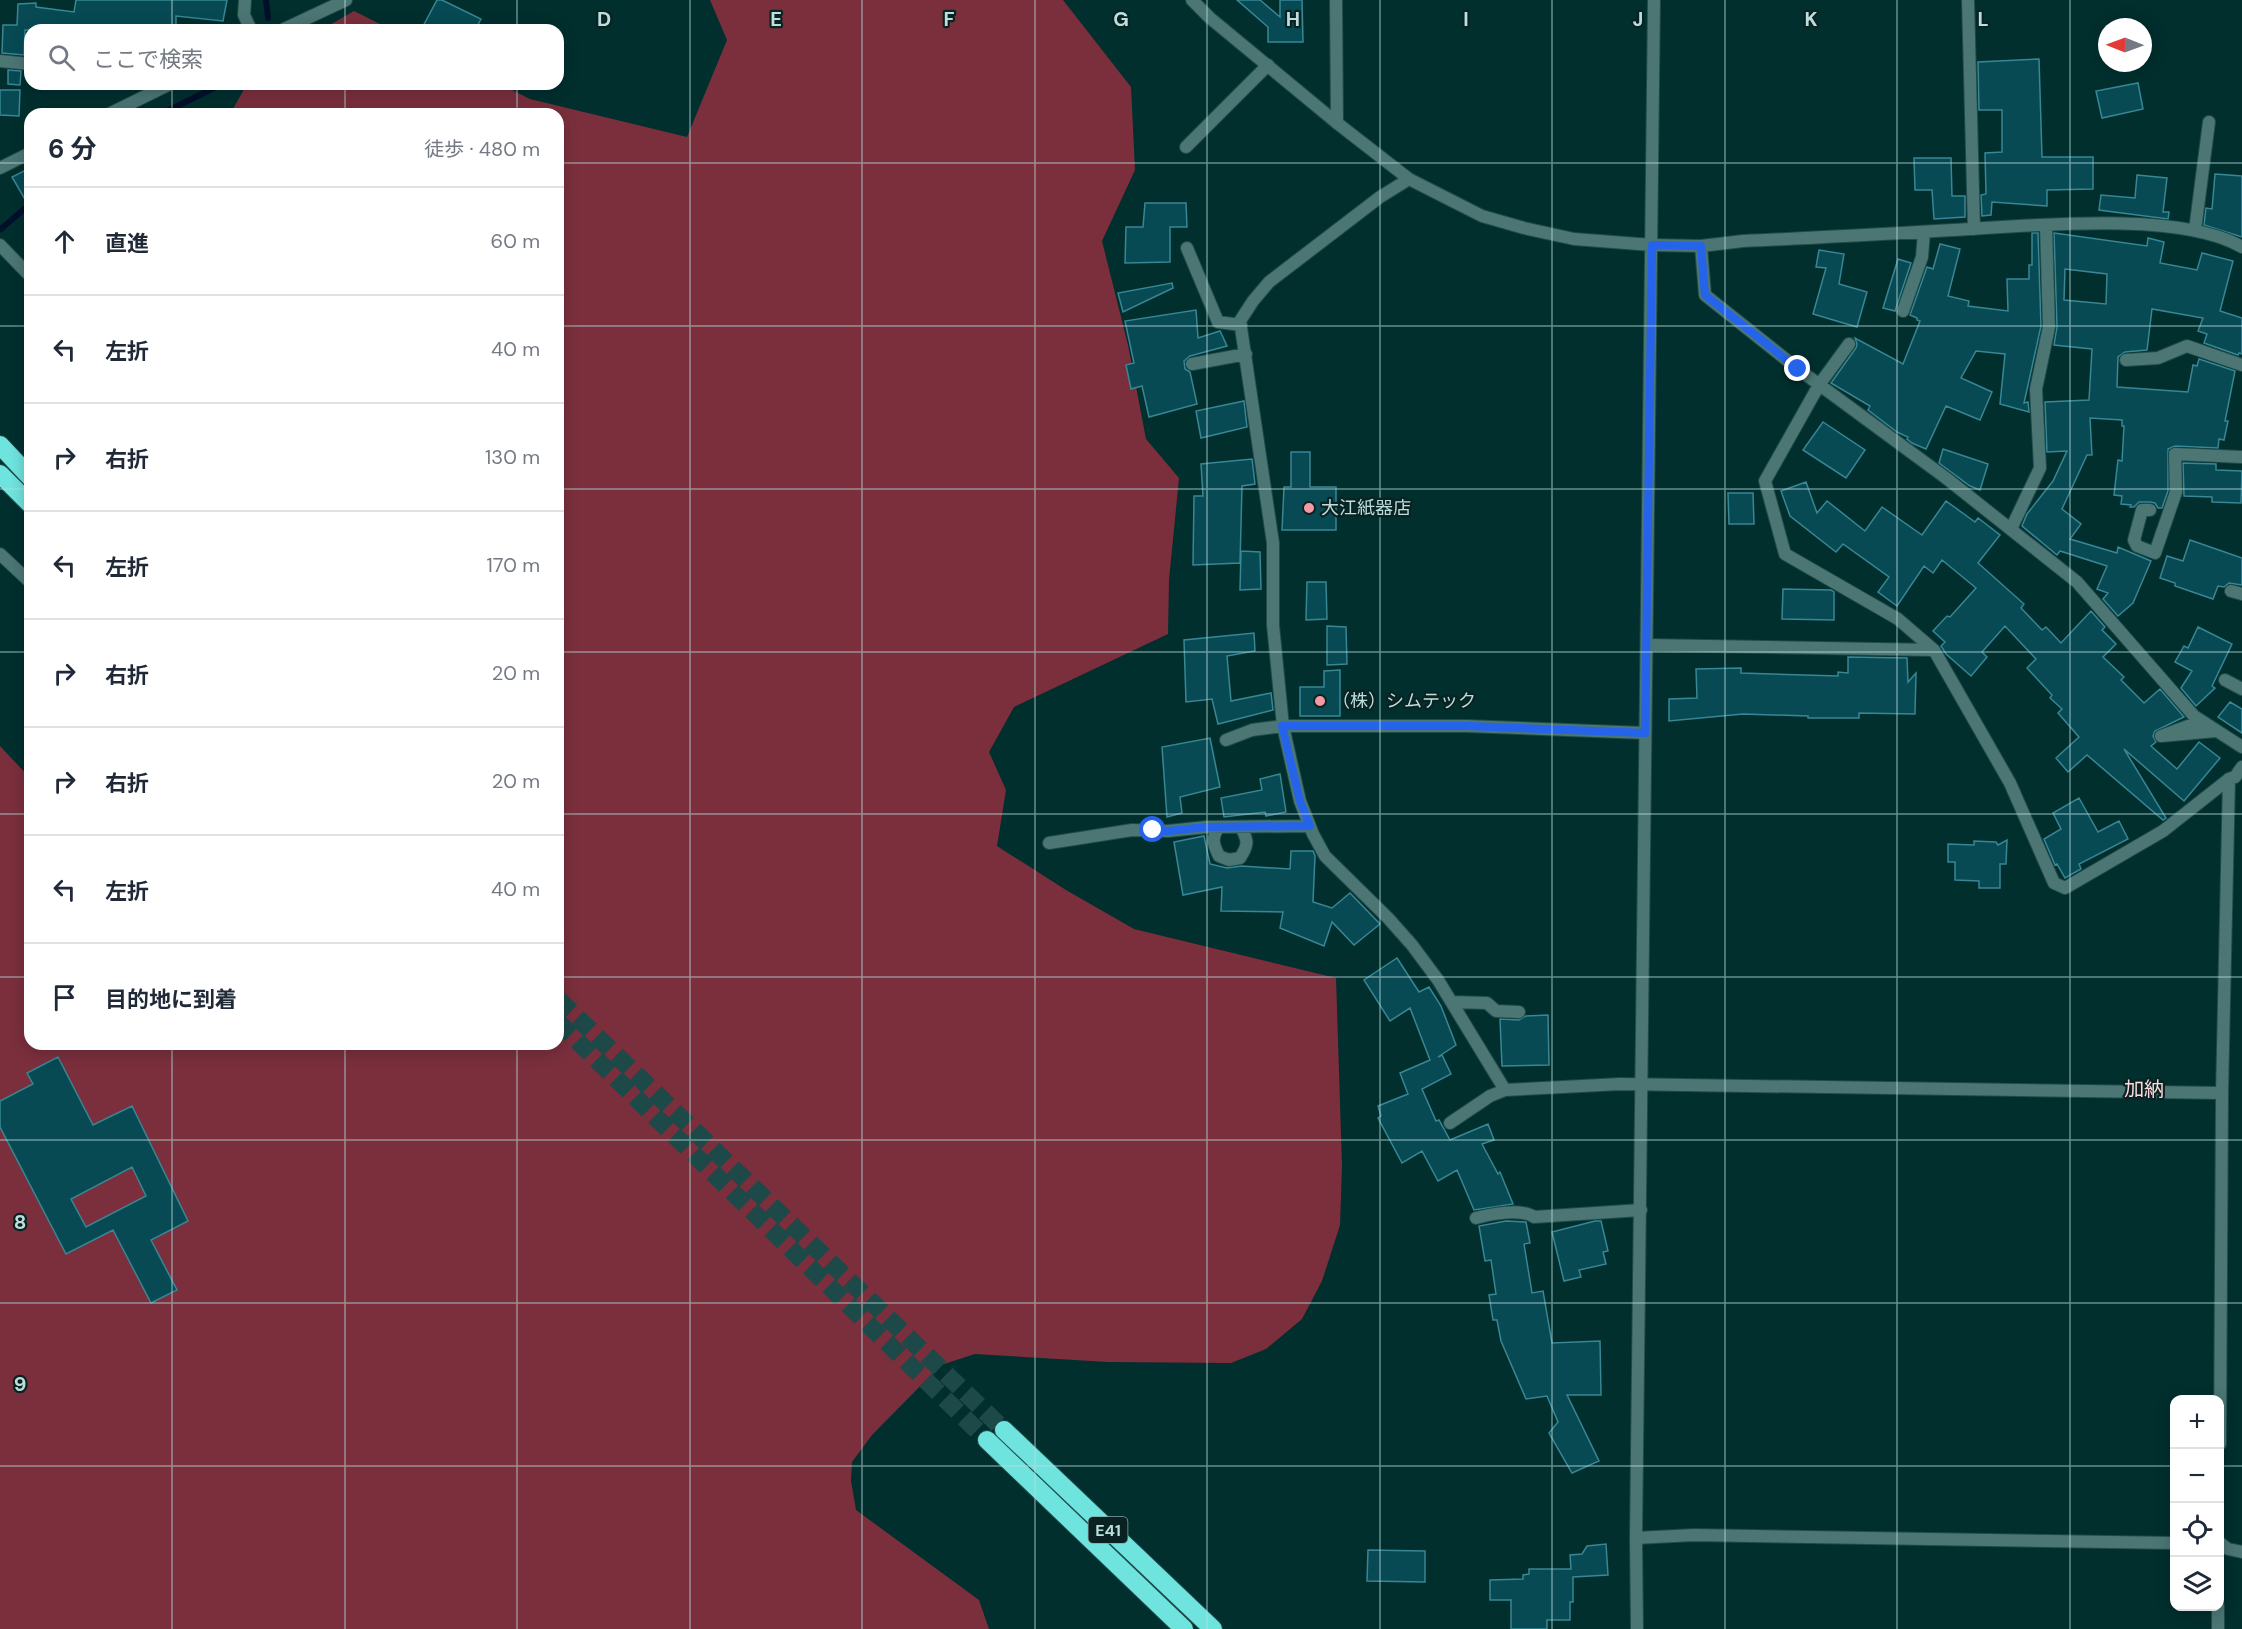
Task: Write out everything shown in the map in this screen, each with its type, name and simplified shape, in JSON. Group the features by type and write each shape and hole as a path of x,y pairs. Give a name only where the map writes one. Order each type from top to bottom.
{"highway":[{"path":"0,445 24,471"},
{"path":"0,474 24,498"},
{"name":"E41","path":"1004,1430 1213,1629"},
{"name":"E41","path":"987,1440 1184,1629"}],"street":[{"path":"245,0 244,15 248,24"},
{"path":"295,24 346,0"},
{"path":"1192,0 1337,123 1409,178 1482,216 1524,228 1575,239 1701,246 1743,241 2119,223 2195,230 2231,241 2242,247"},
{"path":"1336,0 1337,123"},
{"path":"1637,1629 1636,1538 1654,0"},
{"path":"1968,0 1974,229"},
{"path":"0,61 24,63"},
{"path":"1186,147 1268,65"},
{"path":"125,108 159,90"},
{"path":"2195,230 2209,122"},
{"path":"0,168 24,156"},
{"path":"1409,178 1380,196 1269,282 1240,321 1273,543 1273,625 1282,726 1300,801 1325,856 1412,945 1452,1002 1505,1090"},
{"path":"2011,529 2040,468 2036,389 2049,327 2046,226"},
{"path":"1903,311 1922,257 1924,232"},
{"path":"0,245 24,270"},
{"path":"1701,246 1705,295 2077,582 2100,605 2194,716 2242,747"},
{"path":"1187,248 1218,322 1241,325"},
{"path":"15,261 24,260"},
{"path":"1849,344 1819,385 1765,481 1785,554 1898,620 1934,650 2010,783 2054,883 2065,888 2163,831 2237,776"},
{"path":"2126,360 2158,358 2187,346 2242,364"},
{"path":"1192,364 1246,354"},
{"path":"2150,510 2142,510 2134,540 2137,546 2155,553 2176,492 2175,454 2242,457"},
{"path":"0,554 24,576"},
{"path":"1647,645 1934,650"},
{"path":"2225,680 2242,689"},
{"path":"2200,721 2161,736 2216,730"},
{"path":"1226,740 1252,730 1282,726 1467,726 1645,733"},
{"path":"2220,1395 2222,1093 2237,776"},
{"path":"1049,843 1132,830 1168,831 1219,827 1310,826"},
{"path":"1219,827 1213,835 1213,845 1219,856 1229,860 1239,858 1245,850 1247,840 1241,827"},
{"path":"1452,1002 1487,1003 1496,1011 1519,1012"},
{"path":"1450,1123 1490,1096 1505,1090 1620,1083 2222,1093"},
{"path":"1476,1218 1507,1211 1511,1214 1529,1214 1534,1217 1641,1210"},
{"path":"1636,1538 1694,1535 2170,1543"},
{"path":"2224,1546 2242,1552"},
{"path":"2218,1611 2218,1629"}],"shaded area":[{"path":"710,0 1063,0 1131,87 1135,170 1102,241 1128,345 1146,439 1179,478 1169,580 1168,634 1014,707 989,752 1006,790 997,846 1066,890 1134,929 1336,978 1342,1166 1340,1225 1322,1281 1302,1319 1266,1349 1231,1363 1108,1362 975,1354 941,1365 872,1435 852,1462 851,1481 856,1510 979,1600 989,1629 0,1629 0,746 24,772 24,1050 564,1050 564,108 233,108 244,90 512,90 530,99 687,137 727,40"},
{"path":"354,11 380,24 331,24"}],"building":[{"path":"76,0 227,0 223,21 176,16 176,24 24,24 24,55 2,53 3,25 17,25 18,4 36,3 36,7 74,12"},
{"path":"437,0 442,0 481,19 478,24 424,24"},
{"path":"1237,0 1260,0 1280,17 1280,0 1302,0 1303,42 1268,42 1268,27"},
{"path":"2039,59 2042,157 2093,157 2093,189 2047,190 2047,206 1992,202 1991,215 1982,216 1981,195 1986,194 1985,153 2002,152 2002,110 1979,110 1978,62"},
{"path":"8,70 21,71 20,85 8,84"},
{"path":"2138,83 2143,109 2102,118 2096,91"},
{"path":"0,90 20,90 19,116 0,115"},
{"path":"1914,158 1951,158 1952,196 1965,196 1965,217 1934,219 1932,190 1915,190"},
{"path":"24,171 24,198 12,177"},
{"path":"2215,174 2242,176 2242,237 2204,225 2206,208 2212,209"},
{"path":"2137,175 2167,178 2163,212 2169,212 2168,219 2099,210 2101,195 2135,198"},
{"path":"1145,203 1186,203 1187,227 1170,227 1170,262 1125,263 1126,227 1143,227"},
{"path":"2032,233 2038,233 2041,326 2024,403 2028,402 2029,412 2000,404 2005,354 1976,351 1961,378 1992,392 1980,420 1946,406 1926,449 1912,443 1907,439 1908,437 1897,432 1868,410 1870,406 1831,383 1856,348 1855,338 1903,364 1920,321 1910,315 1927,267 1933,269 1940,244 1960,249 1948,296 1969,301 1968,306 2008,311 2007,279 2029,279 2029,265 2032,265"},
{"path":"2054,233 2147,246 2148,238 2164,242 2160,263 2197,270 2202,253 2233,261 2220,311 2242,318 2242,354 2238,355 2204,343 2207,334 2198,331 2203,318 2152,309 2147,350 2125,352 2118,357 2117,387 2188,392 2193,365 2197,366 2199,359 2235,371 2225,421 2228,421 2224,440 2219,439 2218,448 2175,446 2168,449 2168,491 2162,508 2150,502 2139,502 2134,507 2121,504 2122,496 2114,495 2118,460 2122,461 2124,426 2122,426 2122,420 2090,418 2092,455 2087,455 2062,509 2081,524 2070,539 2117,553 2118,547 2151,561 2133,603 2118,616 2103,599 2108,593 2097,589 2107,566 2060,551 2057,555 2022,526 2027,514 2053,481 2067,451 2047,452 2045,402 2089,400 2092,349 2054,345 2057,327","holes":["2065,269 2107,274 2106,304 2064,300"]},
{"path":"1819,250 1844,254 1839,284 1867,292 1857,327 1813,314 1826,268 1816,267"},
{"path":"1898,259 1911,263 1895,311 1883,308"},
{"path":"1172,283 1173,288 1123,312 1118,293"},
{"path":"1196,310 1198,338 1220,331 1227,346 1190,356 1184,361 1185,369 1190,372 1197,404 1149,417 1142,386 1131,389 1126,365 1134,363 1125,321"},
{"path":"1244,401 1247,427 1201,438 1196,411"},
{"path":"1823,422 1865,450 1846,478 1803,450"},
{"path":"1943,449 1988,464 1980,490 1970,486 1939,463"},
{"name":"大江紙器店","path":"1291,452 1310,452 1310,487 1336,487 1336,530 1282,530 1284,487 1291,487"},
{"path":"1252,459 1255,484 1242,486 1240,563 1193,565 1194,496 1203,496 1201,464"},
{"path":"2183,463 2216,464 2216,470 2242,471 2241,503 2212,502 2212,497 2184,496"},
{"path":"1806,482 1817,513 1827,501 1865,531 1882,507 1922,535 1946,501 1975,522 1978,518 2000,535 1978,563 2024,604 2021,608 2042,630 2046,627 2061,643 2091,611 2105,627 2102,630 2116,644 2103,657 2124,677 2121,680 2144,703 2160,689 2184,717 2155,731 2153,736 2156,742 2151,746 2177,769 2199,742 2220,758 2184,801 2124,749 2166,818 2163,820 2087,755 2068,772 2056,758 2079,737 2058,713 2062,709 2050,698 2052,695 2027,668 2036,659 2005,626 1982,652 1987,657 1971,676 1946,654 1941,646 1945,642 1933,631 1947,616 1950,617 1976,588 1942,560 1933,573 1924,566 1897,606 1878,592 1889,577 1843,544 1836,552 1790,516 1781,491"},
{"path":"1728,493 1753,493 1754,524 1729,524"},
{"path":"2190,540 2242,558 2242,585 2229,583 2224,587 2218,586 2213,599 2175,586 2175,583 2160,578 2167,556 2183,561"},
{"path":"1241,551 1260,552 1261,589 1240,590"},
{"path":"1307,582 1326,582 1327,619 1306,620"},
{"path":"1783,589 1831,590 1834,592 1834,620 1782,619"},
{"path":"1327,626 1346,627 1347,664 1327,665"},
{"path":"2198,627 2232,644 2212,686 2215,688 2196,706 2181,688 2192,671 2175,662 2184,646 2188,648"},
{"path":"1254,633 1255,651 1227,656 1231,701 1271,693 1273,710 1218,724 1212,699 1186,702 1184,640"},
{"path":"1848,657 1907,658 1908,682 1916,673 1915,714 1859,713 1859,718 1808,718 1808,716 1743,714 1669,721 1669,699 1697,698 1696,669 1741,668 1741,673 1838,676 1838,672 1848,673"},
{"name":"（株）シムテック","path":"1340,670 1340,716 1300,716 1300,687 1324,687 1324,671"},
{"path":"2230,702 2242,709 2242,733 2218,717"},
{"path":"1210,738 1220,787 1180,797 1182,813 1167,817 1162,747"},
{"path":"1280,774 1286,812 1266,816 1265,812 1224,817 1221,798 1262,790 1260,779"},
{"path":"2079,798 2098,832 2119,821 2128,839 2079,864 2081,869 2065,878 2057,864 2055,865 2044,839 2061,829 2053,813"},
{"path":"1204,836 1210,864 1227,868 1241,866 1290,869 1291,851 1313,851 1315,856 1313,902 1332,908 1350,893 1380,924 1354,945 1332,922 1324,946 1280,928 1283,912 1221,911 1222,887 1183,895 1174,842"},
{"path":"2007,840 2006,864 2000,864 2000,888 1979,888 1979,881 1955,880 1955,862 1948,862 1948,844 1974,845 1974,841 1996,842 1998,845"},
{"path":"1397,958 1419,992 1429,987 1441,1006 1456,1045 1438,1057 1442,1055 1451,1074 1422,1089 1436,1121 1439,1120 1450,1140 1488,1124 1494,1140 1482,1144 1498,1174 1500,1172 1513,1204 1474,1210 1457,1170 1438,1181 1422,1151 1402,1163 1378,1118 1381,1116 1378,1106 1408,1094 1400,1073 1430,1060 1410,1008 1390,1021 1364,980"},
{"path":"1548,1015 1549,1065 1502,1066 1500,1019 1519,1020 1526,1016"},
{"path":"58,1057 93,1125 132,1106 188,1221 151,1240 177,1290 151,1303 113,1230 66,1254 0,1127 0,1101 33,1084 27,1073","holes":["132,1167 146,1196 86,1227 71,1199"]},
{"path":"1506,1221 1526,1222 1530,1243 1524,1244 1532,1293 1543,1291 1552,1343 1600,1341 1601,1395 1567,1395 1599,1461 1572,1473 1549,1433 1558,1422 1547,1396 1526,1399 1501,1341 1497,1320 1493,1320 1489,1295 1496,1294 1491,1260 1485,1261 1479,1226"},
{"path":"1601,1221 1608,1251 1603,1252 1606,1264 1579,1270 1581,1277 1564,1281 1552,1232"},
{"path":"1606,1544 1608,1575 1573,1577 1570,1620 1547,1620 1547,1629 1511,1629 1511,1600 1490,1600 1490,1580 1523,1579 1523,1575 1529,1574 1529,1569 1571,1569 1570,1555 1582,1554 1587,1546"},
{"path":"1368,1550 1425,1551 1425,1582 1367,1581"}],"waterway":[{"path":"266,0 268,18"},
{"path":"173,108 210,90"},
{"path":"1,229 24,209"}],"tunnel":[{"path":"564,1005 1004,1430"},
{"path":"564,1028 987,1440"}],"place":[{"name":"大江紙器店","path":"1309,508"},
{"name":"（株）シムテック","path":"1320,701"}],"district":[{"name":"加納","path":"2144,1089"}],"route":[{"path":"1153,830 1310,826 1300,801 1282,726 1467,726 1645,733 1652,245 1701,246 1705,295 1798,369"}]}
